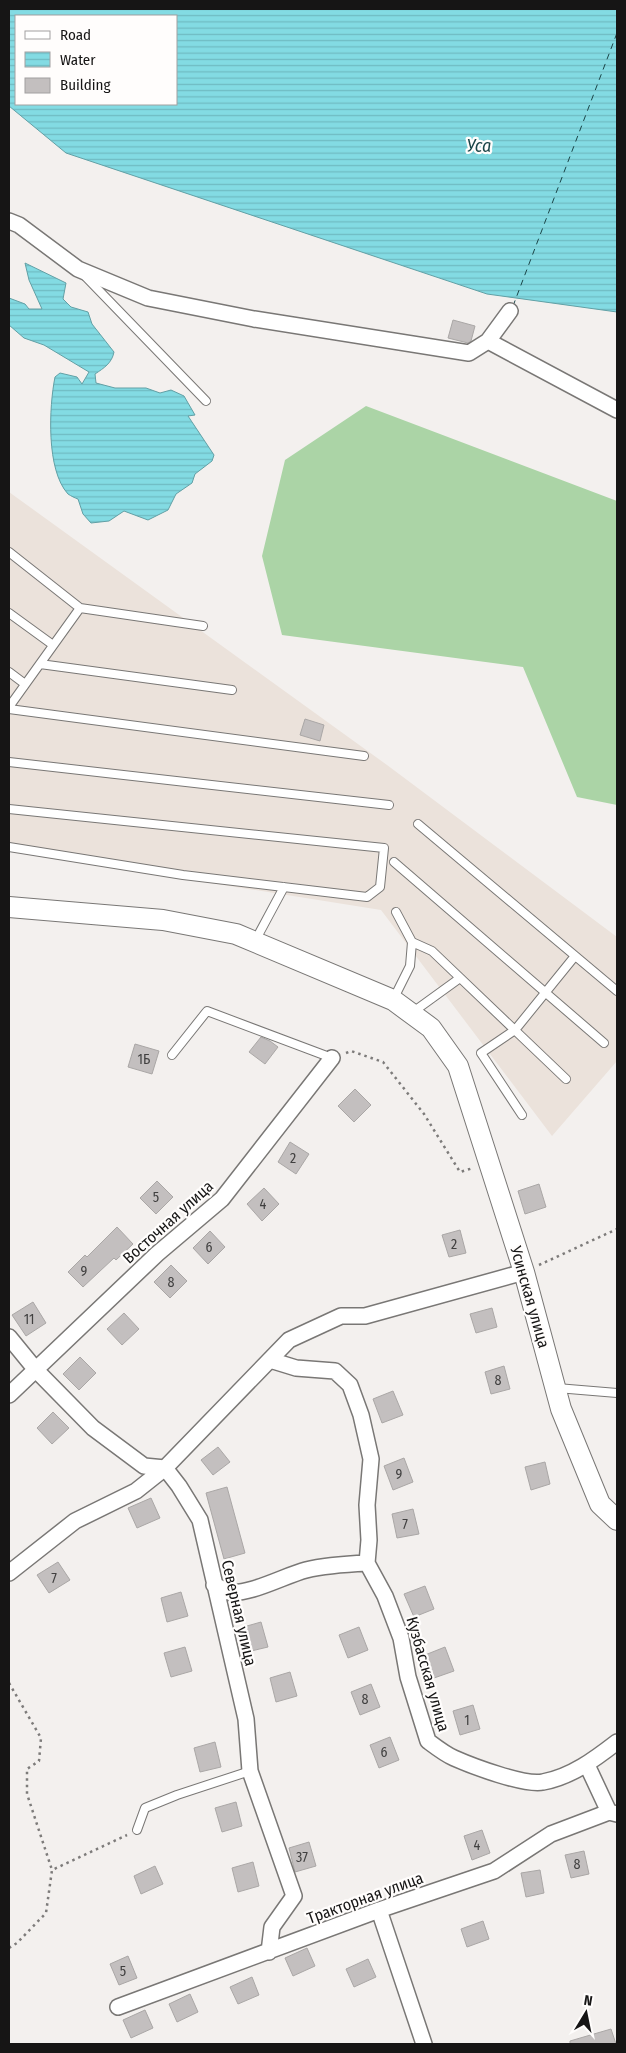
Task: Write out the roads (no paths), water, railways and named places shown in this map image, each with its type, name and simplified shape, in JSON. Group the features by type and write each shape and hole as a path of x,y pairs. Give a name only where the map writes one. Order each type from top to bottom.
{"street":[{"path":"9,221 19,225 78,268 148,298 254,319 468,353 488,341 510,311"},
{"path":"488,341 617,410"},
{"name":"Усинская улица","path":"9,907 163,920 236,934 393,1000 431,1028 458,1066 524,1272 561,1409 600,1504 617,1520"},
{"name":"Восточная улица","path":"9,1395 157,1254 222,1199 332,1058"},
{"path":"9,1573 75,1521 136,1491 165,1468 289,1340 341,1316 365,1316 524,1272"},
{"path":"9,1337 36,1370 93,1428 144,1466 165,1468"},
{"path":"214,1585 230,1592 246,1590 274,1582 304,1570 335,1564 367,1563 371,1459 361,1415 350,1385 335,1372 296,1368 270,1360"},
{"name":"Северная улица","path":"165,1468 179,1486 200,1520 246,1719 250,1771 294,1896 272,1927 269,1952"},
{"name":"Кузбасская улица","path":"367,1563 385,1596 402,1638 408,1677 428,1741 453,1758 515,1779 541,1783 587,1765 617,1742"},
{"path":"587,1765 613,1813"},
{"name":"Тракторная улица","path":"118,2007 379,1910 494,1871 551,1834 613,1813"},
{"path":"379,1910 424,2044"}],"lane":[{"path":"78,268 206,401"},
{"path":"9,552 80,608 203,626"},
{"path":"80,608 9,708 364,756"},
{"path":"9,613 54,645"},
{"path":"40,664 232,690"},
{"path":"9,672 25,684"},
{"path":"9,762 389,805"},
{"path":"9,809 384,848 380,887 367,897 184,874 9,847"},
{"path":"418,824 617,991"},
{"path":"394,862 604,1043"},
{"path":"255,941 284,887"},
{"path":"393,1000 410,966 412,942 396,912"},
{"path":"412,942 432,951 566,1079"},
{"path":"522,1115 481,1052 515,1030 575,956"},
{"path":"411,1014 460,978"},
{"path":"172,1055 207,1011 332,1058"},
{"path":"555,1388 617,1393"},
{"path":"137,1830 145,1808 177,1795 250,1771"}],"water":[{"name":"Уса","path":"9,9 617,9 617,312 487,294 66,153 9,106"},
{"path":"25,263 66,283 63,299 71,307 88,312 92,324 114,352 109,362 95,374 96,383 115,388 146,388 160,393 171,390 184,396 195,415 188,416 214,455 212,461 195,474 192,483 176,494 168,510 148,520 124,511 109,521 91,523 83,514 78,499 68,494 61,483 56,470 51,438 51,405 55,377 60,373 77,377 82,384 89,372 44,345 24,338 9,325 9,298 25,304 29,309 42,309 29,280"}]}
